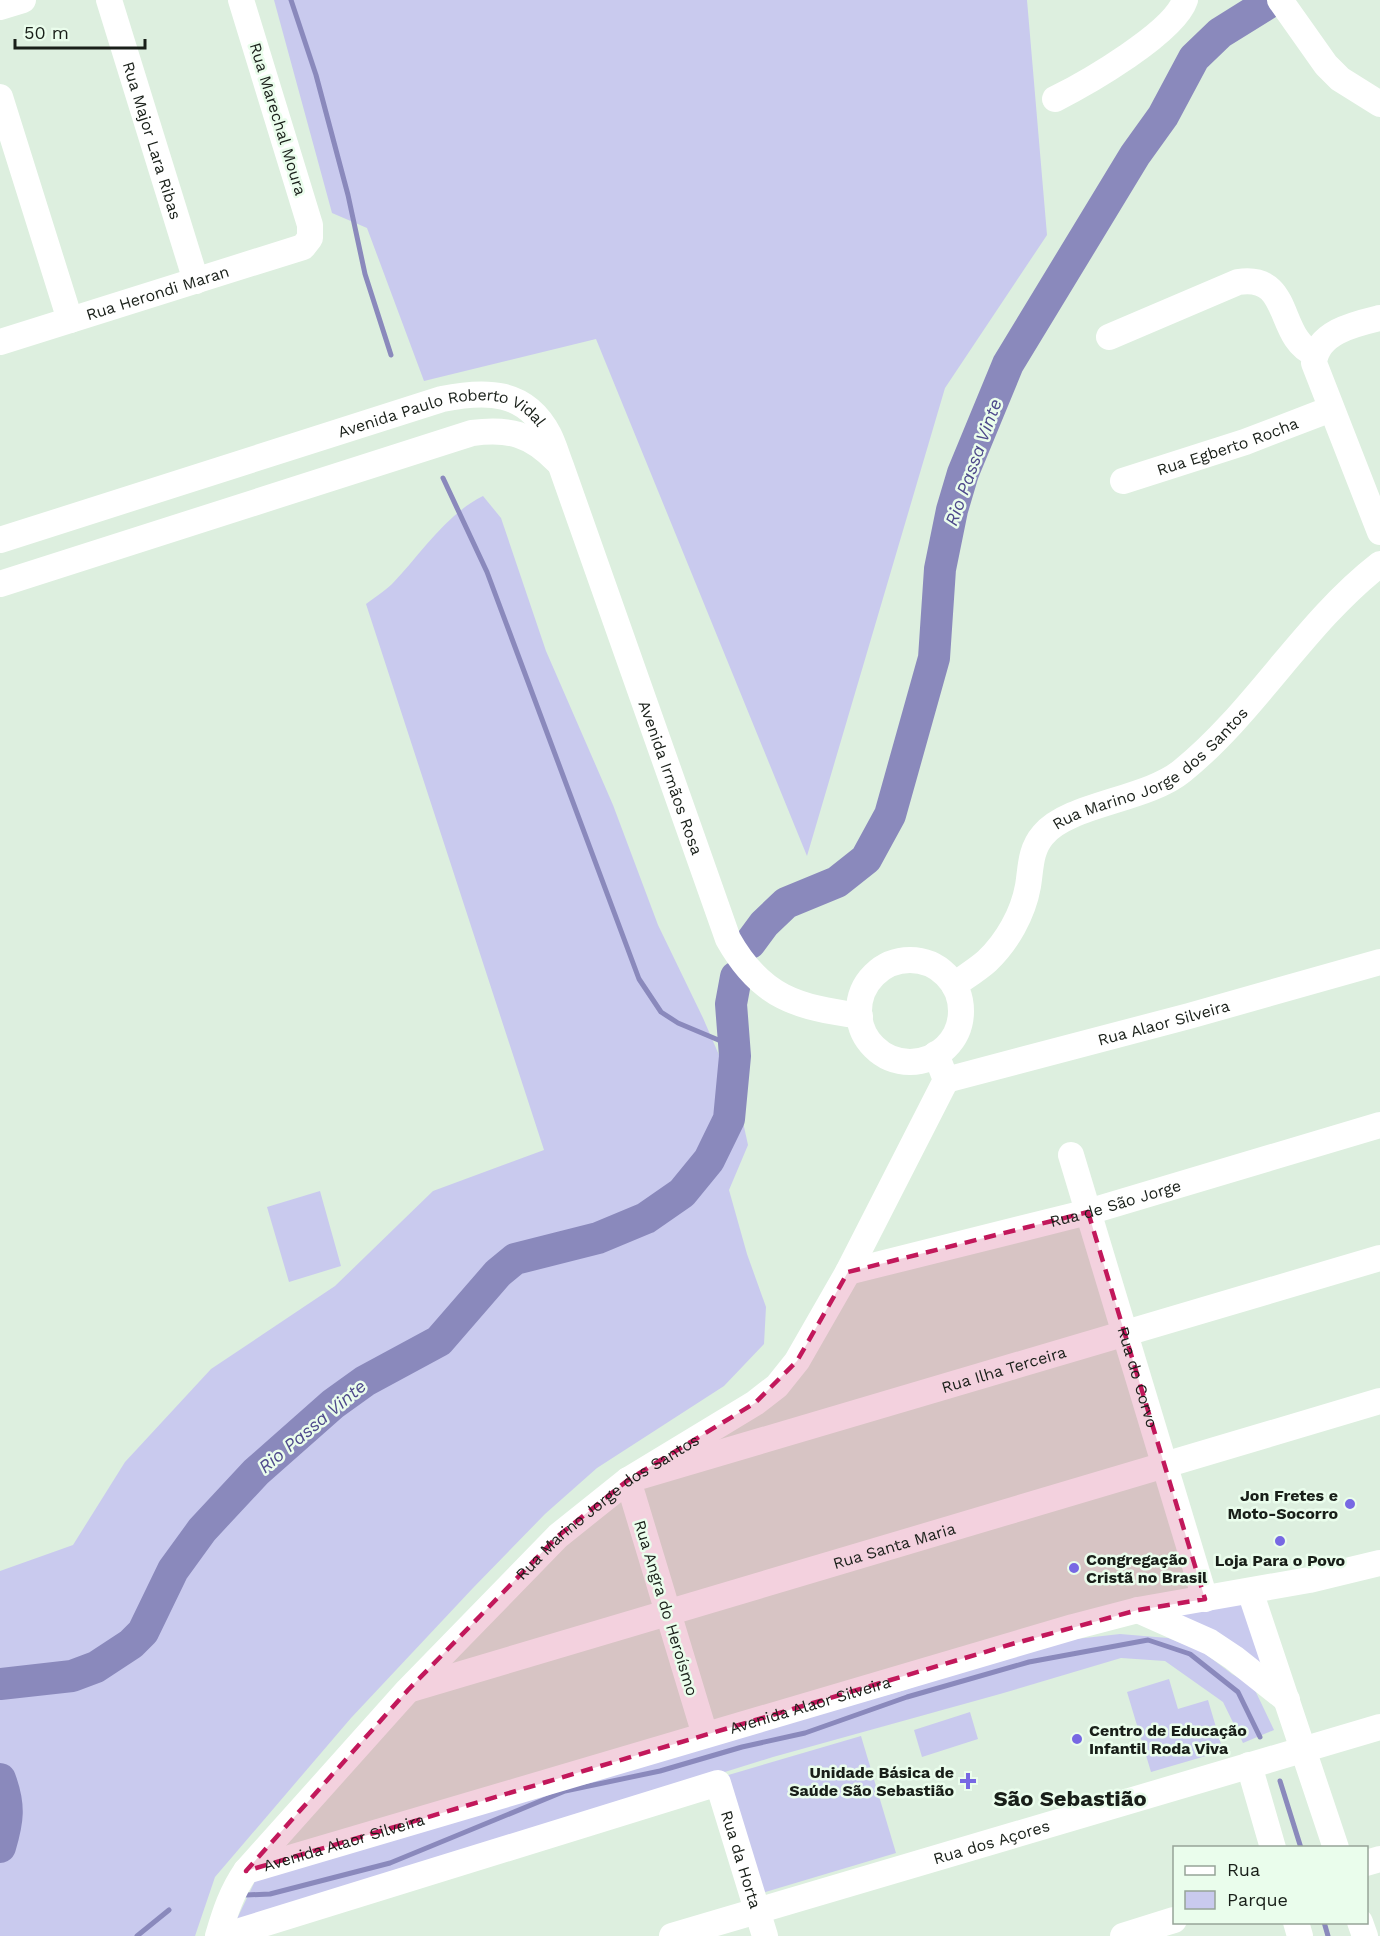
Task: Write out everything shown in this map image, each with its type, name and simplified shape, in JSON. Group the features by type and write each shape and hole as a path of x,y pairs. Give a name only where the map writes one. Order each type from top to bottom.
{"street":[{"path":"0,7 23,0"},
{"name":"Rua Major Lara Ribas","path":"109,0 196,281"},
{"name":"Rua Marechal Moura","path":"241,0 310,225 310,238"},
{"path":"1054,99 1108,70 1173,21 1185,0"},
{"path":"1283,3 1326,65 1340,79 1380,104"},
{"path":"0,97 70,320"},
{"name":"Rua Herondi Maran","path":"0,342 303,248 310,238"},
{"path":"1109,337 1238,282 1250,280 1261,282 1271,290 1278,299 1296,341 1304,350 1315,354"},
{"path":"1380,318 1338,332 1315,354 1314,363 1380,532"},
{"path":"440,443 426,442 420,437 418,424 423,417 442,407 481,394"},
{"name":"Avenida Paulo Roberto Vidal","path":"0,540 442,399 465,395 505,396 526,406 549,435 561,466"},
{"name":"Rua Egberto Rocha","path":"1123,481 1245,442 1331,409"},
{"path":"320,482 344,462 394,444 397,439 394,427 381,419"},
{"name":"Avenida Paulo Roberto Vidal","path":"0,584 472,433 510,433 530,439 543,447 561,466"},
{"name":"Avenida Irmãos Rosa","path":"561,466 732,946 757,979 783,997 812,1008 860,1016"},
{"name":"Rua Marino Jorge dos Santos","path":"954,985 987,961 1004,942 1020,915 1028,887 1030,864 1035,847 1043,834 1059,821 1132,796 1180,773 1238,716 1343,597 1380,564"},
{"path":"920,961 939,969 954,985 960,1003 960,1023 951,1041 936,1054 917,1061 897,1060 887,1056 871,1044 860,1016 862,995 872,977 889,965 920,961"},
{"name":"Rua Alaor Silveira","path":"946,1080 1189,1016 1380,962"},
{"path":"936,1054 946,1080"},
{"name":"Rua Marino Jorge dos Santos","path":"219,1936 228,1905 246,1871 408,1690 558,1536 628,1480 755,1403 777,1386 796,1361 848,1272 946,1080"},
{"name":"Rua de São Jorge","path":"848,1272 1088,1212 1380,1125"},
{"name":"Rua do Corvo","path":"1071,1155 1205,1599"},
{"name":"Rua Ilha Terceira","path":"628,1480 1380,1258"},
{"name":"Rua Santa Maria","path":"408,1690 1380,1401"},
{"name":"Rua Angra do Heroísmo","path":"628,1480 705,1735"},
{"name":"Avenida Alaor Silveira","path":"246,1871 1012,1644 1138,1610 1309,1580 1380,1563"},
{"path":"1250,1591 1335,1846"},
{"path":"1138,1610 1210,1642 1287,1700"},
{"name":"Rua dos Açores","path":"672,1936 1380,1727"},
{"path":"1249,1766 1272,1846"},
{"name":"Rua da Horta","path":"224,1936 718,1782 765,1936"},
{"path":"1123,1936 1173,1920"}],"highlighted area":[{"path":"1088,1212 1205,1599 1138,1610 1012,1644 246,1871 408,1690 558,1536 628,1480 755,1403 797,1361 848,1272"}],"green space":[{"path":"274,0 1027,0 1047,235 945,388 807,856 596,339 424,381 367,228 332,213"},
{"path":"483,496 501,518 546,651 613,805 658,925 703,1018 738,1099 748,1145 729,1190 747,1254 766,1307 764,1344 724,1386 597,1468 545,1514 473,1588 351,1718 215,1877 195,1936 0,1936 0,1571 73,1545 125,1462 211,1369 335,1286 433,1191 544,1150 366,604 392,584 445,524 469,504"},
{"path":"320,1191 341,1266 289,1282 267,1207"},
{"path":"1246,1596 1270,1676 1172,1609"},
{"path":"1120,1634 1168,1638 1203,1652 1232,1674 1253,1686 1274,1730 1243,1743 1223,1702 1165,1661 1121,1658 773,1757 234,1925 256,1879 905,1690 1067,1640"},
{"path":"1169,1679 1178,1709 1208,1700 1223,1751 1151,1772 1127,1692"},
{"path":"970,1712 978,1739 922,1757 914,1730"},
{"path":"861,1736 896,1853 759,1894 725,1776"}],"waterway":[{"path":"291,0 316,75 348,195 365,274 391,355"},
{"name":"Rio Passa Vinte","path":"750,943 764,924 786,903 837,882 866,859 890,815 934,658 940,569 952,510 963,473 1008,364 1135,155 1163,116 1194,58 1220,33 1273,0"},
{"path":"443,478 487,572 639,979 661,1012 678,1023 728,1044 735,1056"},
{"name":"Rio Passa Vinte","path":"0,1684 72,1676 96,1667 131,1644 143,1632 173,1570 202,1530 256,1472 333,1404 365,1381 439,1341 498,1273 515,1259 598,1238 646,1218 682,1193 709,1160 729,1119 735,1056 731,1004 736,977"},
{"path":"246,1895 270,1894 390,1863 565,1791 660,1771 742,1747 805,1733 907,1697 1029,1662 1148,1640 1190,1654 1238,1692 1260,1737"},
{"name":"Rio Passa Vinte","path":"0,1779 7,1813 0,1847"},
{"path":"1280,1781 1300,1846"},
{"path":"137,1936 169,1910"},
{"path":"1325,1924 1328,1936"}],"place":[{"name":"Jon Fretes e Moto-Socorro","path":"1350,1504"},
{"name":"Loja Para o Povo","path":"1280,1541"},
{"name":"Congregação Cristã no Brasil","path":"1074,1568"},
{"name":"Centro de Educação Infantil Roda Viva","path":"1077,1739"},
{"name":"Unidade Básica de Saúde São Sebastião","path":"968,1781"}],"district":[{"name":"São Sebastião","path":"1070,1798"}]}
